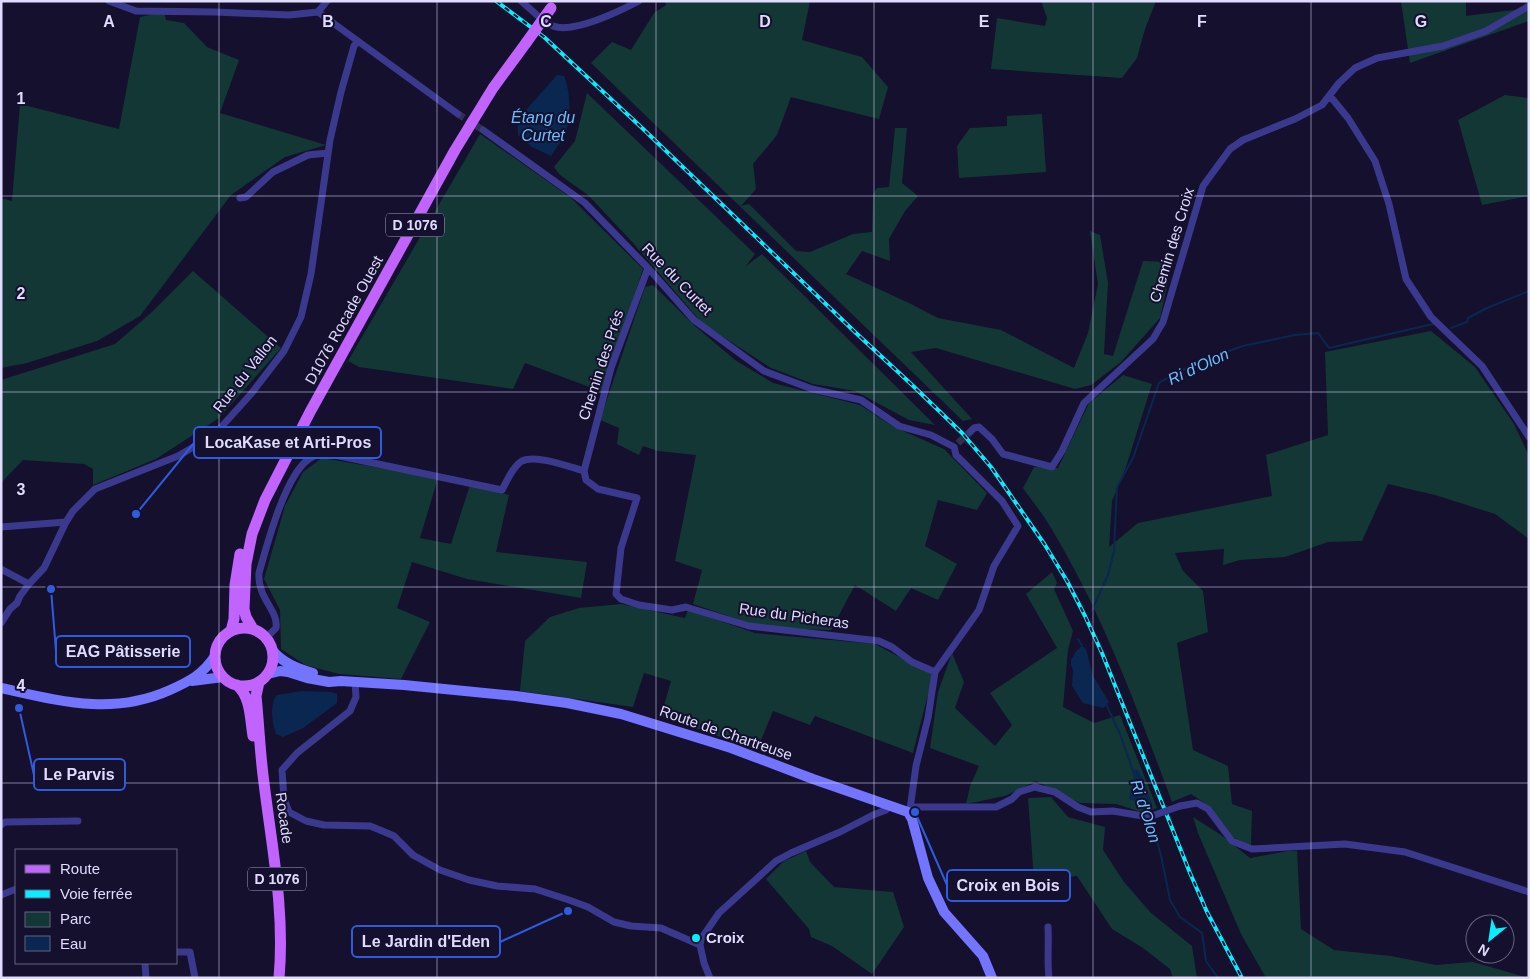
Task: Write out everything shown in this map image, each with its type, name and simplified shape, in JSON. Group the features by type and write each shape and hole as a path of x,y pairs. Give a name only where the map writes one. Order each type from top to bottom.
{"main road":[{"name":"D1076 Rocade Ouest","path":"253,629 244,609 246,564 252,534 265,500 310,412 469,126 554,5"},
{"name":"D 1076","path":"230,631 234,619 235,585 239,558 248,526 263,490 310,412"},
{"path":"245,628 253,629 266,638 272,651 273,659 263,678 252,685 237,685 223,677 217,667 215,656 217,646 222,637 230,631 245,628"},
{"name":"Route de Chartreuse","path":"272,651 280,659 291,665 341,681"},
{"path":"2,688 89,705 132,703 153,697 186,682 205,670 215,656"},
{"name":"Route de Chartreuse","path":"263,678 280,672 288,672 317,680 536,699 621,714 731,748 890,806 909,810"},
{"path":"186,682 223,677"},
{"name":"Rocade","path":"263,678 256,696 264,782 280,903 279,978"},
{"name":"Rocade","path":"237,685 247,699 264,782"},
{"path":"909,810 928,878 944,912 983,956 992,978"}],"street":[{"path":"109,1 136,11 289,15 318,12 458,114"},
{"path":"318,12 327,1"},
{"path":"522,1 551,25 563,28 583,24 612,14 639,1"},
{"name":"Chemin des Croix","path":"970,432 974,428 979,427 992,439 1003,454 1052,467 1062,451 1084,403 1153,338 1163,322 1203,186 1230,149 1243,140 1295,119 1322,105 1355,68 1369,61 1443,46 1486,31 1529,6"},
{"name":"Rue du Vallon","path":"1,623 29,584 44,568 73,511 95,489 178,456 214,435 251,394 284,351 301,316 311,274 328,153 341,92 354,46 358,41"},
{"path":"1330,96 1348,118 1374,161 1388,204 1406,279 1431,316 1482,366 1529,437"},
{"name":"Rue du Curtet","path":"483,130 585,203 648,268 694,320 764,371 812,389 861,400 899,426 956,445 956,455 1002,501 1018,526 994,566 979,610 935,672"},
{"path":"240,198 246,196 273,172 308,155 328,153"},
{"name":"Chemin des Prés","path":"584,471 611,368 648,268"},
{"path":"266,638 276,628 276,619 261,592 259,573 282,503 299,469 316,455 335,455 502,490 511,473 522,461 536,458 584,471"},
{"name":"Rue du Picheras","path":"584,471 586,480 598,489 637,498 621,548 616,594 621,599 638,605 672,610 686,607 749,626 879,641 892,646 912,662 935,672"},
{"path":"1,527 66,522"},
{"path":"1,569 29,584"},
{"path":"935,672 928,718 916,766 909,810 996,807 1012,799 1019,792 1035,787 1055,792 1078,807 1091,812 1113,810 1149,817 1180,806 1197,803 1208,809 1232,841 1252,849 1345,844 1405,852 1529,892"},
{"path":"356,682 356,697 350,711 297,753 282,770 284,799 289,812 306,820 324,825 375,828 394,836 409,853 440,870 469,880 497,886 535,890 588,907 614,922 630,926 661,928 700,945"},
{"path":"710,978 700,945 701,939 719,913 776,861 790,852 840,832 873,814 886,810 890,806"},
{"path":"1,825 5,822 78,821"},
{"path":"1,895 15,889"},
{"path":"1048,928 1049,944 1047,955 1049,978"},
{"path":"178,952 190,952 195,978"},
{"path":"145,964 146,978"}],"green space":[{"path":"665,1 810,1 802,40 862,57 888,87 879,119 791,97 777,135 753,164 756,189 741,206 749,204 796,251 810,252 853,234 872,232 873,194 877,188 889,187 895,128 907,128 902,183 918,196 905,211 889,239 890,261 862,251 846,274 938,318 1001,330 1074,368 1088,333 1098,284 1090,231 1100,235 1108,283 1104,354 1113,356 1143,261 1172,262 1160,318 1121,362 1091,385 1075,389 936,348 911,352 972,419 963,421 591,63 612,42 631,50 654,13 666,5"},
{"path":"1041,1 1156,1 1145,29 1137,58 1122,78 991,69 997,18 1045,26 1047,18"},
{"path":"1401,1 1466,1 1466,16 1529,8 1529,21 1410,63"},
{"path":"164,12 166,20 184,23 207,47 239,60 220,113 326,145 285,157 231,195 140,316 97,341 27,363 1,368 1,198 12,201 20,104 119,129 140,17"},
{"path":"587,93 755,254 746,266 762,254 935,425 909,420 855,391 813,384 771,368 702,323 633,243 588,195 560,175 554,167 575,141"},
{"path":"1505,95 1529,98 1529,196 1482,205 1458,120"},
{"path":"1042,114 1046,172 959,178 957,146 970,128 1007,126 1007,116"},
{"path":"480,134 570,197 643,269 603,392 525,363 513,389 359,367 348,361"},
{"path":"193,271 281,348 219,418 156,459 93,485 93,469 84,464 23,460 1,483 1,380 115,344 152,312"},
{"path":"653,285 695,326 735,360 773,383 860,405 894,427 944,449 987,493 977,510 938,500 925,546 957,564 938,600 911,588 896,611 855,585 831,630 763,628 693,604 702,570 675,561 696,455 658,451 643,446 639,455 617,444 619,428 600,420 645,287"},
{"path":"1431,331 1475,367 1514,424 1529,456 1529,539 1495,514 1435,495 1388,484 1362,541 1328,542 1285,557 1240,560 1223,565 1224,549 1175,553 1183,571 1203,591 1208,632 1177,643 1193,750 1228,766 1232,804 1252,811 1251,845 1234,838 1206,804 1191,794 1172,802 1118,662 1087,594 1048,523 1023,488 1034,467 1058,468 1089,403 1123,375 1152,384 1126,467 1112,501 1109,547 1138,523 1272,496 1266,455 1328,435 1325,352"},
{"path":"322,458 438,478 420,538 451,544 470,485 509,495 496,552 587,562 581,598 467,579 412,562 397,608 430,622 401,679 339,674 305,665 281,649 280,610 264,579 285,506 303,472"},
{"path":"1052,572 1057,583 1054,589 1073,631 1068,650 1063,707 1094,723 1120,715 1157,808 1144,813 1116,804 1080,803 1036,781 1005,796 966,804 970,786 979,766 930,748 938,692 952,653 964,682 955,708 995,746 1012,725 990,693 1057,648 1026,594"},
{"path":"621,604 685,618 688,610 755,633 875,644 933,675 913,753 815,716 810,725 773,711 757,750 661,716 671,681 644,673 633,707 520,691 525,641 550,617 579,608"},
{"path":"1051,797 1068,817 1105,827 1103,850 1124,882 1151,913 1192,946 1197,978 1173,978 1170,969 1143,948 1112,929 1077,876 1034,880 1028,798"},
{"path":"1193,817 1221,835 1250,858 1297,851 1301,929 1334,950 1391,956 1436,965 1465,963 1480,964 1529,978 1266,978 1241,934"},
{"path":"806,851 810,862 834,887 893,892 904,927 872,974 832,946 811,937 809,929 766,879 784,861"}],"water":[{"name":"Étang du Curtet","path":"557,75 564,76 566,82 569,95 569,116 564,135 551,156 532,147 518,135 518,119"},
{"path":"1082,646 1086,649 1093,676 1109,702 1103,708 1083,703 1072,686 1073,670 1071,660 1076,651"},
{"path":"301,691 337,694 337,703 303,728 283,737 276,734 272,714 274,699 277,695"},
{"path":"1136,769 1139,771 1146,786 1151,802 1145,804 1129,799 1134,777 1132,772"}],"waterway":[{"name":"Ri d'Olon","path":"1451,328 1467,322 1468,318 1487,308 1529,291"},
{"name":"Ri d'Olon","path":"1092,610 1108,575 1114,551 1117,487 1133,458 1159,383 1200,361 1243,346 1295,335 1318,333 1329,348 1433,324"},
{"name":"Ri d'Olon","path":"1078,639 1082,646"},
{"name":"Ri d'Olon","path":"1106,704 1120,734 1133,771"},
{"name":"Ri d'Olon","path":"1144,802 1151,817 1170,900 1180,917 1202,933 1206,961 1218,978"}],"tunnel":[{"path":"458,114 483,130"},
{"path":"958,443 970,432"}],"railway":[{"path":"496,1 544,37 640,126 962,433 991,467 1045,545 1085,616 1102,653 1190,873 1207,912 1242,978"}],"place":[{"name":"LocaKase et Arti-Pros","path":"136,514"},
{"name":"EAG Pâtisserie","path":"51,589"},
{"name":"Le Parvis","path":"19,708"},
{"name":"Croix en Bois","path":"915,812"},
{"name":"Le Jardin d'Eden","path":"568,911"},
{"name":"Croix","path":"696,938"}]}
